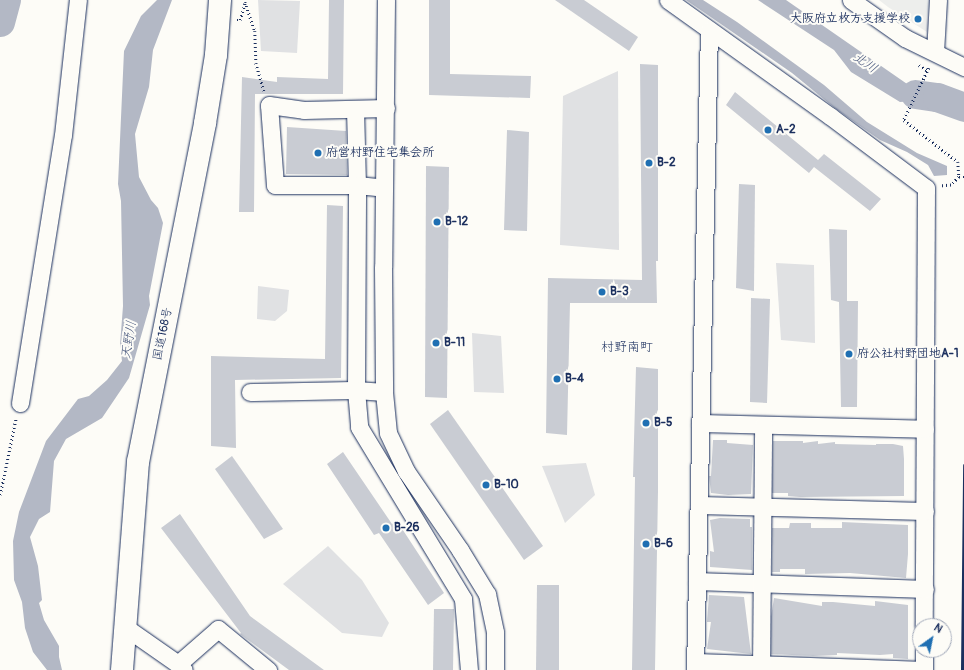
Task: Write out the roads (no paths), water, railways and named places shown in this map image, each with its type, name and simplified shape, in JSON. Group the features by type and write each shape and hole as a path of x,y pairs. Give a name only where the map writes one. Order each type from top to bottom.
{"highway":[{"name":"国道168号","path":"122,670 138,462 205,123 216,55 220,0"}],"street":[{"path":"20,403 63,135 78,0"},
{"path":"386,0 386,108 383,267 384,392 388,434 406,471 460,550 487,594 496,632 495,670"},
{"path":"668,0 830,116 926,188 924,618"},
{"path":"851,0 906,38 964,67"},
{"path":"935,52 938,0"},
{"path":"709,30 695,666 924,670 924,658"},
{"path":"384,188 357,185 275,185 269,105 304,110 386,108"},
{"path":"355,109 357,185 355,311 356,390 359,427 463,599 469,670"},
{"path":"250,392 356,390 384,392"},
{"path":"700,423 925,429"},
{"path":"762,667 763,424"},
{"path":"699,505 925,511"},
{"path":"697,581 924,589"},
{"path":"125,627 181,667 218,629 268,670"}],"water":[{"name":"天野川","path":"157,0 172,0 153,50 149,87 135,134 139,177 151,200 158,208 163,223 149,296 150,305 129,378 102,418 66,439 54,461 50,512 39,519 30,537 38,566 42,600 39,603 44,620 59,646 59,657 62,670 47,670 33,652 25,628 22,602 14,580 13,541 19,512 46,441 78,399 89,396 107,380 122,361 120,345 123,306 121,201 118,184 124,51 141,16"},
{"path":"686,0 703,0 737,22 824,85 867,122 917,153 947,166 947,175 934,176 928,165 907,152 880,140 836,109 792,73"},
{"path":"758,0 786,0 910,86 931,90 955,99 951,109 927,100 900,102 851,72 834,50"}],"waterway":[{"path":"0,22 6,0"},
{"name":"北川","path":"915,94 937,97 964,107"}],"railway":[{"path":"962,670 964,465"}],"place":[{"name":"大阪府立枚方支援学校","path":"918,19"},
{"name":"A-2","path":"768,130"},
{"name":"府営村野住宅集会所","path":"318,153"},
{"name":"B-2","path":"649,163"},
{"name":"B-12","path":"437,222"},
{"name":"B-3","path":"602,292"},
{"name":"B-11","path":"436,343"},
{"name":"府公社村野団地A-1","path":"849,354"},
{"name":"B-4","path":"557,379"},
{"name":"B-5","path":"646,423"},
{"name":"B-10","path":"486,485"},
{"name":"B-26","path":"386,528"},
{"name":"B-6","path":"646,544"}],"district":[{"name":"村野南町","path":"627,347"}]}
